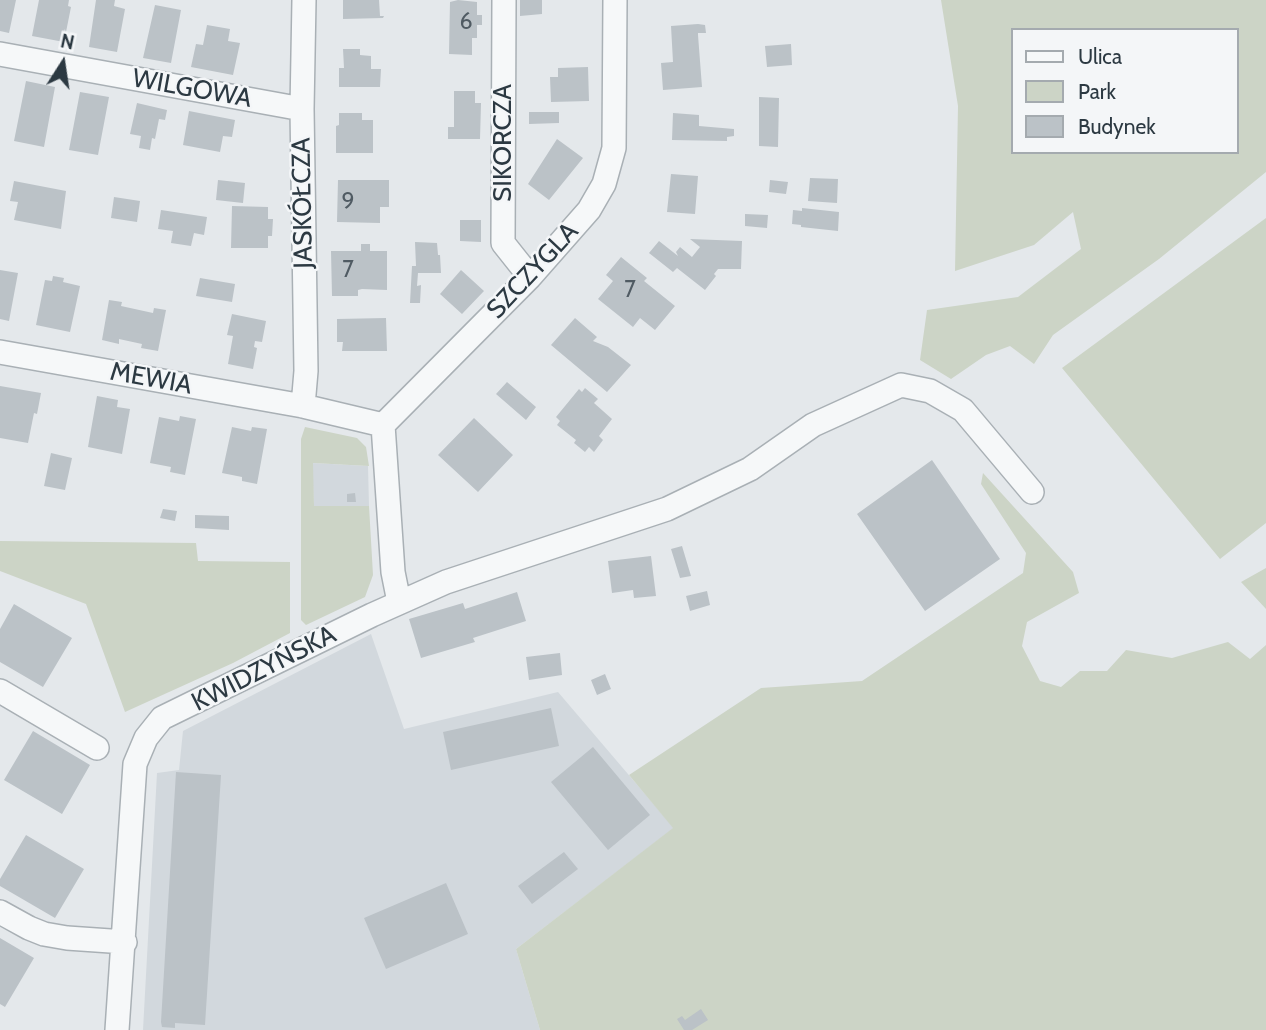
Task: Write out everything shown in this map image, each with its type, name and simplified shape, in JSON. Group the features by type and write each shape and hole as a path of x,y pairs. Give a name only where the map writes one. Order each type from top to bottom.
{"street":[{"name":"JASKÓŁCZA","path":"303,405 306,371 302,109 304,0"},
{"name":"SIKORCZA","path":"504,0 503,243 530,277"},
{"name":"SZCZYGLA","path":"383,425 530,277 589,210 604,184 614,148 615,0"},
{"name":"WILGOWA","path":"0,54 302,109"},
{"name":"MEWIA","path":"0,352 303,405"},
{"name":"KWIDZYŃSKA","path":"117,1030 135,764 146,738 162,718 399,602 446,582 667,509 750,469 814,425 901,385 930,391 963,410 1031,492"},
{"path":"303,405 383,425 393,572 399,602"},
{"path":"0,691 97,748"},
{"path":"0,912 44,934 125,942"}],"shaded area":[{"path":"312,463 368,466 369,506 314,507"},
{"path":"371,634 404,729 558,692 674,828 516,949 540,1030 143,1030 157,773 179,770 183,731"}],"green space":[{"path":"941,0 1266,0 1266,172 1159,259 1053,335 1034,364 1010,346 986,355 951,379 920,360 927,310 1018,297 1081,249 1073,212 1034,245 955,271 958,106"},
{"path":"1266,218 1266,523 1220,559 1062,368"},
{"path":"305,427 357,438 366,447 369,466 313,463 314,506 369,506 373,575 365,597 306,625 301,620 301,439"},
{"path":"983,473 1073,572 1079,593 1027,622 1022,646 1040,681 1061,687 1080,671 1107,671 1126,650 1172,658 1228,642 1250,659 1266,645 1266,1030 540,1030 516,949 673,828 629,775 761,688 862,681 1023,573 1026,553 981,484"},
{"path":"0,541 196,543 198,561 290,562 290,633 233,663 125,712 86,604 0,571"},
{"path":"1266,568 1266,609 1241,582"}],"building":[{"path":"0,0 16,0 9,33 0,31"},
{"path":"39,0 69,0 68,6 71,7 64,42 32,36"},
{"path":"96,0 115,0 114,6 125,9 117,52 89,47"},
{"path":"343,0 379,0 380,16 384,16 343,19"},
{"path":"520,0 542,0 542,14 520,16"},
{"path":"450,2 477,2 477,15 482,15 482,25 477,25 477,38 472,38 472,55 449,54"},
{"path":"155,5 181,10 171,63 143,58"},
{"path":"207,25 230,29 228,41 240,43 233,75 191,67 196,44 203,45"},
{"path":"705,25 706,33 698,33 702,87 663,90 661,63 673,62 671,26"},
{"path":"791,44 792,65 767,67 765,46"},
{"path":"343,49 360,49 360,55 371,56 371,69 381,69 380,87 339,87 339,68 344,68"},
{"path":"588,67 589,101 551,102 550,77 558,77 558,68"},
{"path":"26,81 55,87 44,147 14,141"},
{"path":"454,91 475,91 475,103 481,103 480,139 448,139 448,127 454,127"},
{"path":"80,92 109,97 98,155 69,150"},
{"path":"759,97 779,98 778,147 759,146"},
{"path":"137,103 167,110 165,120 159,119 150,150 139,148 141,136 130,134"},
{"path":"189,111 235,120 232,137 223,136 220,152 183,145"},
{"path":"529,112 559,112 559,123 529,124"},
{"path":"339,113 362,113 362,120 373,120 373,153 336,153"},
{"path":"673,113 699,115 699,126 734,129 734,136 727,137 727,141 672,140"},
{"path":"557,139 583,158 549,200 528,184"},
{"path":"671,174 698,176 695,214 667,212"},
{"path":"810,178 838,179 837,203 808,201"},
{"path":"218,180 245,183 243,203 216,200"},
{"path":"338,180 389,180 389,207 380,207 380,223 337,222"},
{"path":"770,180 788,182 786,194 769,192"},
{"path":"14,181 66,191 61,229 14,220 18,202 10,201"},
{"path":"114,197 140,201 137,222 111,218"},
{"path":"232,206 268,207 268,219 273,219 268,248 231,248"},
{"path":"802,208 839,212 838,231 792,224 793,210 802,211"},
{"path":"161,210 207,217 204,235 194,233 191,246 171,243 173,231 158,229"},
{"path":"745,214 768,215 767,228 745,226"},
{"path":"460,220 481,220 481,242 460,241"},
{"path":"690,239 742,241 741,269 718,269 705,290 677,268 673,272 649,253 659,241 678,256 676,252 680,247 692,257 700,247"},
{"path":"415,242 437,243 441,273 418,273 417,286 421,285 420,303 410,303 412,266 416,266"},
{"path":"361,244 370,244 370,251 387,251 387,290 362,289 358,290 358,296 332,296 331,251 361,251"},
{"path":"621,257 647,278 644,281 675,306 655,330 640,318 633,327 598,299 613,281 606,275"},
{"path":"0,270 18,273 9,321 0,319"},
{"path":"461,270 484,291 462,314 440,294"},
{"path":"53,276 64,278 63,282 80,286 70,332 36,325 45,280 52,281"},
{"path":"200,278 235,284 232,302 196,296"},
{"path":"109,300 122,302 121,306 153,313 154,308 166,310 158,351 141,348 142,344 119,339 119,344 102,340"},
{"path":"232,314 266,321 262,342 255,341 254,347 257,348 253,369 228,364 233,336 227,335"},
{"path":"386,318 387,351 342,351 343,342 337,342 337,319"},
{"path":"575,318 597,337 593,341 608,347 631,365 607,392 551,345"},
{"path":"507,382 536,407 526,420 496,394"},
{"path":"0,386 41,393 28,443 0,438"},
{"path":"585,388 598,399 594,403 612,419 599,436 603,440 594,452 589,447 585,452 574,443 576,440 557,425 560,421 556,417 579,389 582,392"},
{"path":"97,396 118,400 117,407 130,409 122,454 88,447"},
{"path":"180,416 196,419 185,475 170,472 171,467 150,463 159,417 179,421"},
{"path":"474,418 513,455 478,492 438,455"},
{"path":"232,427 251,431 252,427 267,429 257,484 242,481 242,477 222,473"},
{"path":"51,453 72,458 65,490 44,486"},
{"path":"932,460 1000,559 925,611 857,514"},
{"path":"355,493 356,502 347,502 347,494"},
{"path":"163,509 177,511 175,521 160,518"},
{"path":"195,515 229,516 229,530 195,528"},
{"path":"682,546 691,576 680,578 671,549"},
{"path":"651,556 656,596 634,598 633,590 612,593 608,561"},
{"path":"707,591 710,605 690,611 686,596"},
{"path":"517,592 526,621 473,638 475,642 421,658 409,619 463,603 465,609"},
{"path":"14,604 72,638 43,687 0,662 0,629"},
{"path":"560,653 562,675 529,680 526,657"},
{"path":"605,674 611,689 597,695 591,680"},
{"path":"551,708 559,746 451,770 443,732"},
{"path":"33,731 90,765 62,814 4,780"},
{"path":"593,747 650,815 608,850 551,782"},
{"path":"176,772 221,775 205,1025 175,1023 175,1028 162,1027 161,1022"},
{"path":"26,835 84,869 55,918 0,886 0,879"},
{"path":"564,852 578,869 532,904 518,886"},
{"path":"446,883 468,934 386,969 364,918"},
{"path":"0,938 34,958 5,1007 0,1004"},
{"path":"701,1009 708,1020 692,1030 684,1030 677,1019 682,1016 685,1020"}]}
